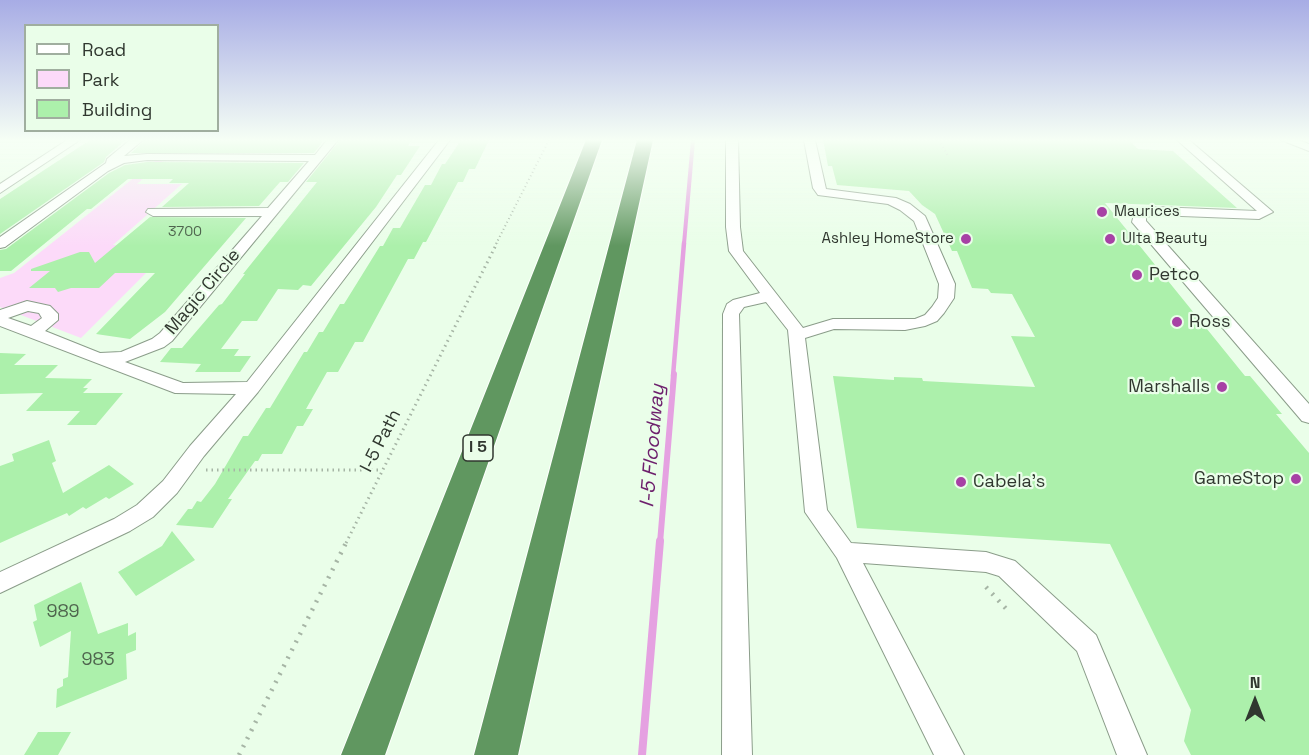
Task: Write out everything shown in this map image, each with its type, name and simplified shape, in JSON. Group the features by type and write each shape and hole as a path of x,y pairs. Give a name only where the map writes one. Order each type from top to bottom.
{"highway":[{"name":"I 5","path":"363,755 581,175"},
{"path":"496,755 636,175"}],"street":[{"path":"0,189 21,175"},
{"path":"0,244 96,175"},
{"name":"Magic Circle","path":"0,318 98,358 129,355 162,340 303,175"},
{"path":"0,583 136,517 154,503 252,388 418,175"},
{"path":"732,175 733,227 736,250 795,330 816,512 844,552 949,755"},
{"path":"796,336 832,324 905,325 919,323 931,318 946,298 947,284 920,219 905,207 891,201 822,192 816,175"},
{"path":"1223,175 1266,212 1259,215 1156,211 1140,214 1139,222 1309,416"},
{"path":"153,212 271,212"},
{"path":"737,755 731,314 732,306 770,296"},
{"path":"0,318 27,306 44,309 50,314 50,320 32,333"},
{"path":"98,358 174,388 252,388"},
{"path":"844,552 986,562 1007,568 1087,643 1132,755"}],"path":[{"name":"I-5 Path","path":"239,755 531,175"},
{"path":"185,468 381,470"},
{"path":"986,587 1010,613"}],"green space":[{"path":"137,175 147,175 137,184 182,184 113,245 173,246 81,338 0,307 0,278 14,273"}],"building":[{"path":"36,175 85,175 0,234 0,199"},
{"path":"106,175 294,175 288,182 280,182 259,206 162,207 189,183 169,183 173,179 128,179 11,271 0,271 0,250 6,249"},
{"path":"311,175 397,175 376,207 311,286 303,285 298,290 278,289 257,321 242,321 221,349 239,349 234,356 251,356 240,372 195,372 201,364 160,362 171,348 182,348 222,304 245,274 243,274 317,182 306,182"},
{"path":"436,175 466,175 463,182 458,182 426,242 423,242 414,259 408,259 363,342 355,342 338,372 327,372 306,409 313,409 303,426 297,426 282,454 262,454 258,461 255,461 228,499 232,499 213,528 176,525 188,509 192,509 197,501 201,502 215,484 243,436 248,436 266,408 270,408 304,352 307,352 319,332 323,332 340,304 344,304 393,228 400,228 425,185 431,185"},
{"path":"834,175 1200,175 1237,208 1105,203 1245,376 1250,376 1282,414 1276,414 1309,453 1309,755 1191,755 1184,741 1191,710 1110,544 857,528 833,376 894,380 894,377 922,378 923,381 1035,387 1011,336 1035,337 1012,294 991,293 988,289 972,288 957,251 952,251 935,214 922,205 909,191 837,185"},
{"path":"150,217 246,218 165,312 130,339 96,334 155,273 115,273 99,288 71,288 58,292 55,288 29,288 50,271 31,271 31,269 80,252 89,252 95,263"},
{"path":"0,353 26,354 14,365 58,365 45,378 92,379 83,388 88,388 83,393 123,393 96,425 67,425 80,411 26,411 43,393 0,394"},
{"path":"49,440 56,461 52,463 63,493 109,465 134,484 109,499 106,497 86,509 83,507 69,516 67,513 0,543 0,466 14,461 12,454"},
{"path":"172,531 195,560 136,596 118,572 162,546"},
{"path":"81,582 98,634 128,623 128,636 136,632 136,650 126,654 127,679 56,708 57,689 63,686 63,679 68,677 71,631 40,647 33,622 37,620 34,605"},
{"path":"38,732 71,732 58,755 24,755"}],"waterway":[{"name":"I-5 Floodway","path":"684,244 690,175"},
{"name":"I-5 Floodway","path":"673,376 684,243"},
{"name":"I-5 Floodway","path":"660,543 674,374"},
{"name":"I-5 Floodway","path":"642,755 660,541"}],"place":[{"name":"Maurices","path":"1102,212"},
{"name":"Ashley HomeStore","path":"966,239"},
{"name":"Ulta Beauty","path":"1110,239"},
{"name":"Petco","path":"1137,275"},
{"name":"Ross","path":"1177,322"},
{"name":"Marshalls","path":"1222,387"},
{"name":"GameStop","path":"1296,479"},
{"name":"Cabela's","path":"961,482"}]}
